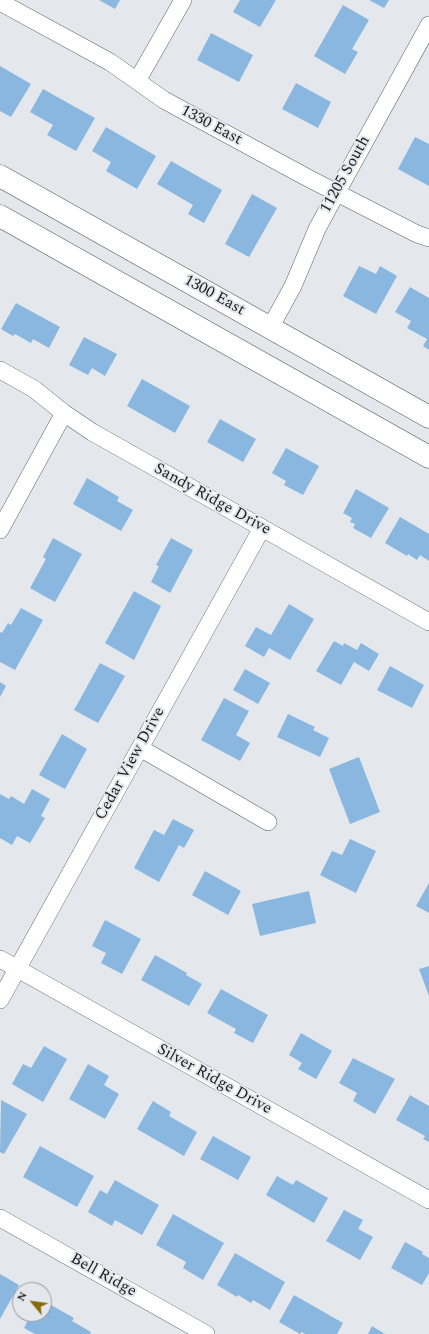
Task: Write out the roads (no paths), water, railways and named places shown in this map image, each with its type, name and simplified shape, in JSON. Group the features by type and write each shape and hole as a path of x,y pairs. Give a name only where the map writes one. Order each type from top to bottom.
{"main road":[{"name":"1300 East","path":"0,176 429,417"},
{"path":"0,216 429,457"}],"street":[{"path":"137,81 183,0"},
{"name":"1330 East","path":"0,2 110,62 164,100 417,234 429,238"},
{"name":"11205 South","path":"270,328 293,286 317,229 429,25"},
{"name":"Sandy Ridge Drive","path":"0,370 34,388 64,413 99,436 429,622"},
{"path":"0,530 64,413"},
{"name":"Cedar View Drive","path":"0,1000 262,528"},
{"path":"140,748 268,822"},
{"name":"Silver Ridge Drive","path":"0,959 429,1200"},
{"name":"Bell Ridge","path":"0,1218 206,1334"}]}
